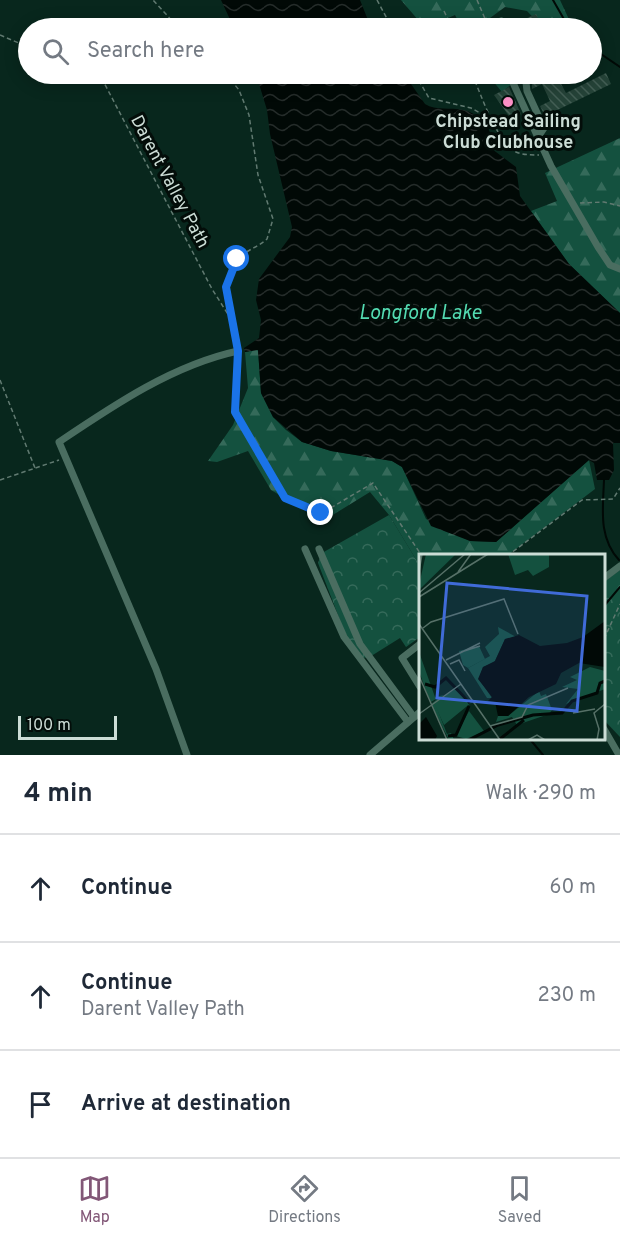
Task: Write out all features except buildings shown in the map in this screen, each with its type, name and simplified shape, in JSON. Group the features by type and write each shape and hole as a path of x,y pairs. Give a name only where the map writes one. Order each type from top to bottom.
{"street":[{"path":"514,84 546,155 610,265 620,269"},
{"path":"527,84 544,128 538,137"},
{"path":"187,755 156,669 59,442 100,415 192,364 238,351"},
{"path":"304,549 344,637 408,722"},
{"path":"319,549 360,644 417,714 370,755"},
{"path":"605,577 620,566"},
{"path":"419,645 402,658 419,685"},
{"path":"605,732 619,755"}],"path":[{"path":"153,0 169,18"},
{"path":"377,0 387,18"},
{"path":"477,0 485,18"},
{"path":"444,11 447,18"},
{"path":"0,35 18,43"},
{"name":"Darent Valley Path","path":"105,84 212,289 231,319 238,351 239,369 234,390 238,419 285,498 321,513 373,483 421,554"},
{"path":"231,319 227,279 237,259 267,239 273,219 258,176 244,101 232,84"},
{"path":"421,84 429,98 471,108 490,118"},
{"path":"476,84 490,118 514,151 546,155"},
{"path":"575,205 604,202 620,206"},
{"path":"0,380 35,468"},
{"path":"0,480 66,458"},
{"path":"508,554 582,500 613,499 620,488"},
{"path":"605,635 620,604"}],"green space":[{"path":"401,0 560,0 568,18 534,18 527,11 505,7 490,18 457,18 455,15 448,18 416,18"},
{"path":"495,84 512,84 502,92"},
{"path":"620,138 620,313 569,264 531,211 557,201 545,173"},
{"path":"258,349 261,393 273,417 286,430 302,442 331,451 392,461 402,467 426,519 470,541 496,542 589,460 595,489 509,554 419,554 419,564 389,515 370,492 323,521 271,490 248,451 217,462 208,461 233,425 248,388 245,352"},
{"path":"389,515 419,564 419,638 406,647 400,638 368,658 358,657 343,628 318,563 322,553"},
{"path":"620,570 620,737 605,721 605,581"}],"water":[{"path":"221,0 360,0 367,18 229,18"},
{"name":"Longford Lake","path":"259,84 411,84 425,104 470,112 481,119 489,130 492,149 516,167 520,196 569,264 620,313 620,443 613,443 614,470 609,480 597,480 594,463 589,460 496,542 470,541 431,526 402,467 392,461 331,451 302,442 273,417 261,393 258,350 245,352 244,348 259,338 261,320 256,300 259,279 290,237 292,227 270,134 267,110"}],"waterway":[{"path":"553,0 563,18"},
{"path":"602,55 620,67"},
{"path":"604,480 603,522 608,542 619,560"},
{"path":"605,605 620,587"},
{"path":"531,740 543,755"}],"place":[{"name":"Chipstead Sailing Club Clubhouse","path":"508,102"}],"route":[{"path":"237,259 227,279 226,287 238,351 239,369 234,390 235,412 285,498 321,513"}]}
